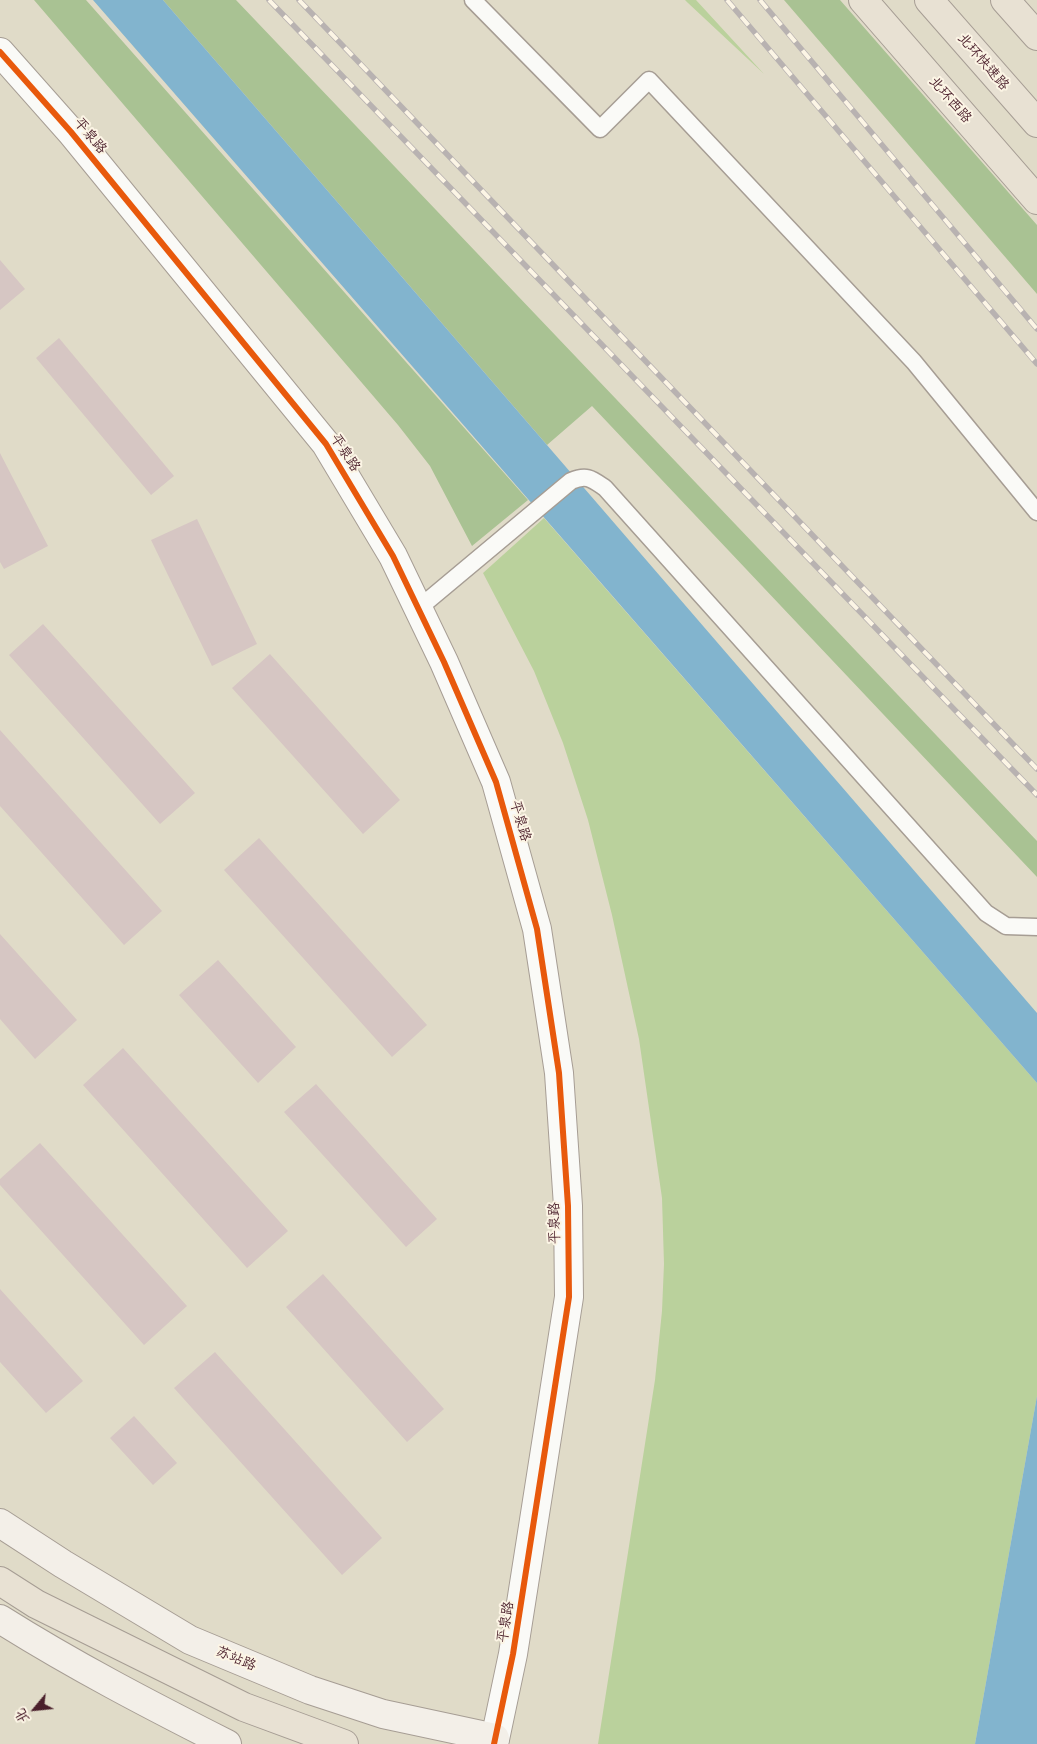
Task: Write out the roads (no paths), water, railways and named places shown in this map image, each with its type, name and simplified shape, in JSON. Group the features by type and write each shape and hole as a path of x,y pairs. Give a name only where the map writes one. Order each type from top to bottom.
{"main road":[{"name":"北环西路","path":"863,0 1037,200"},
{"name":"北环快速路","path":"929,0 1037,123"},
{"path":"1006,0 1037,36"},
{"name":"苏站路","path":"0,1523 62,1564 190,1640 310,1690 383,1714 495,1741"},
{"path":"0,1581 36,1604 244,1707 344,1744"},
{"path":"0,1619 42,1646 146,1703 227,1744"}],"street":[{"name":"平泉路","path":"0,52 71,132 326,444 393,556 444,662 496,782 537,929 559,1073 567,1197 569,1297 513,1654 495,1741"}],"lane":[{"path":"473,0 600,129 649,80 914,362 1037,512"},
{"path":"418,608 571,481 581,476 593,479 605,488 986,913 1006,926 1037,927"}],"water":[{"path":"93,0 163,0 1037,1013 1037,1083"},
{"path":"1037,1396 1037,1744 975,1744"}],"railway":[{"path":"269,0 1037,795"},
{"path":"299,0 1037,769"},
{"path":"727,0 1037,364"},
{"path":"760,0 1037,329"}]}
